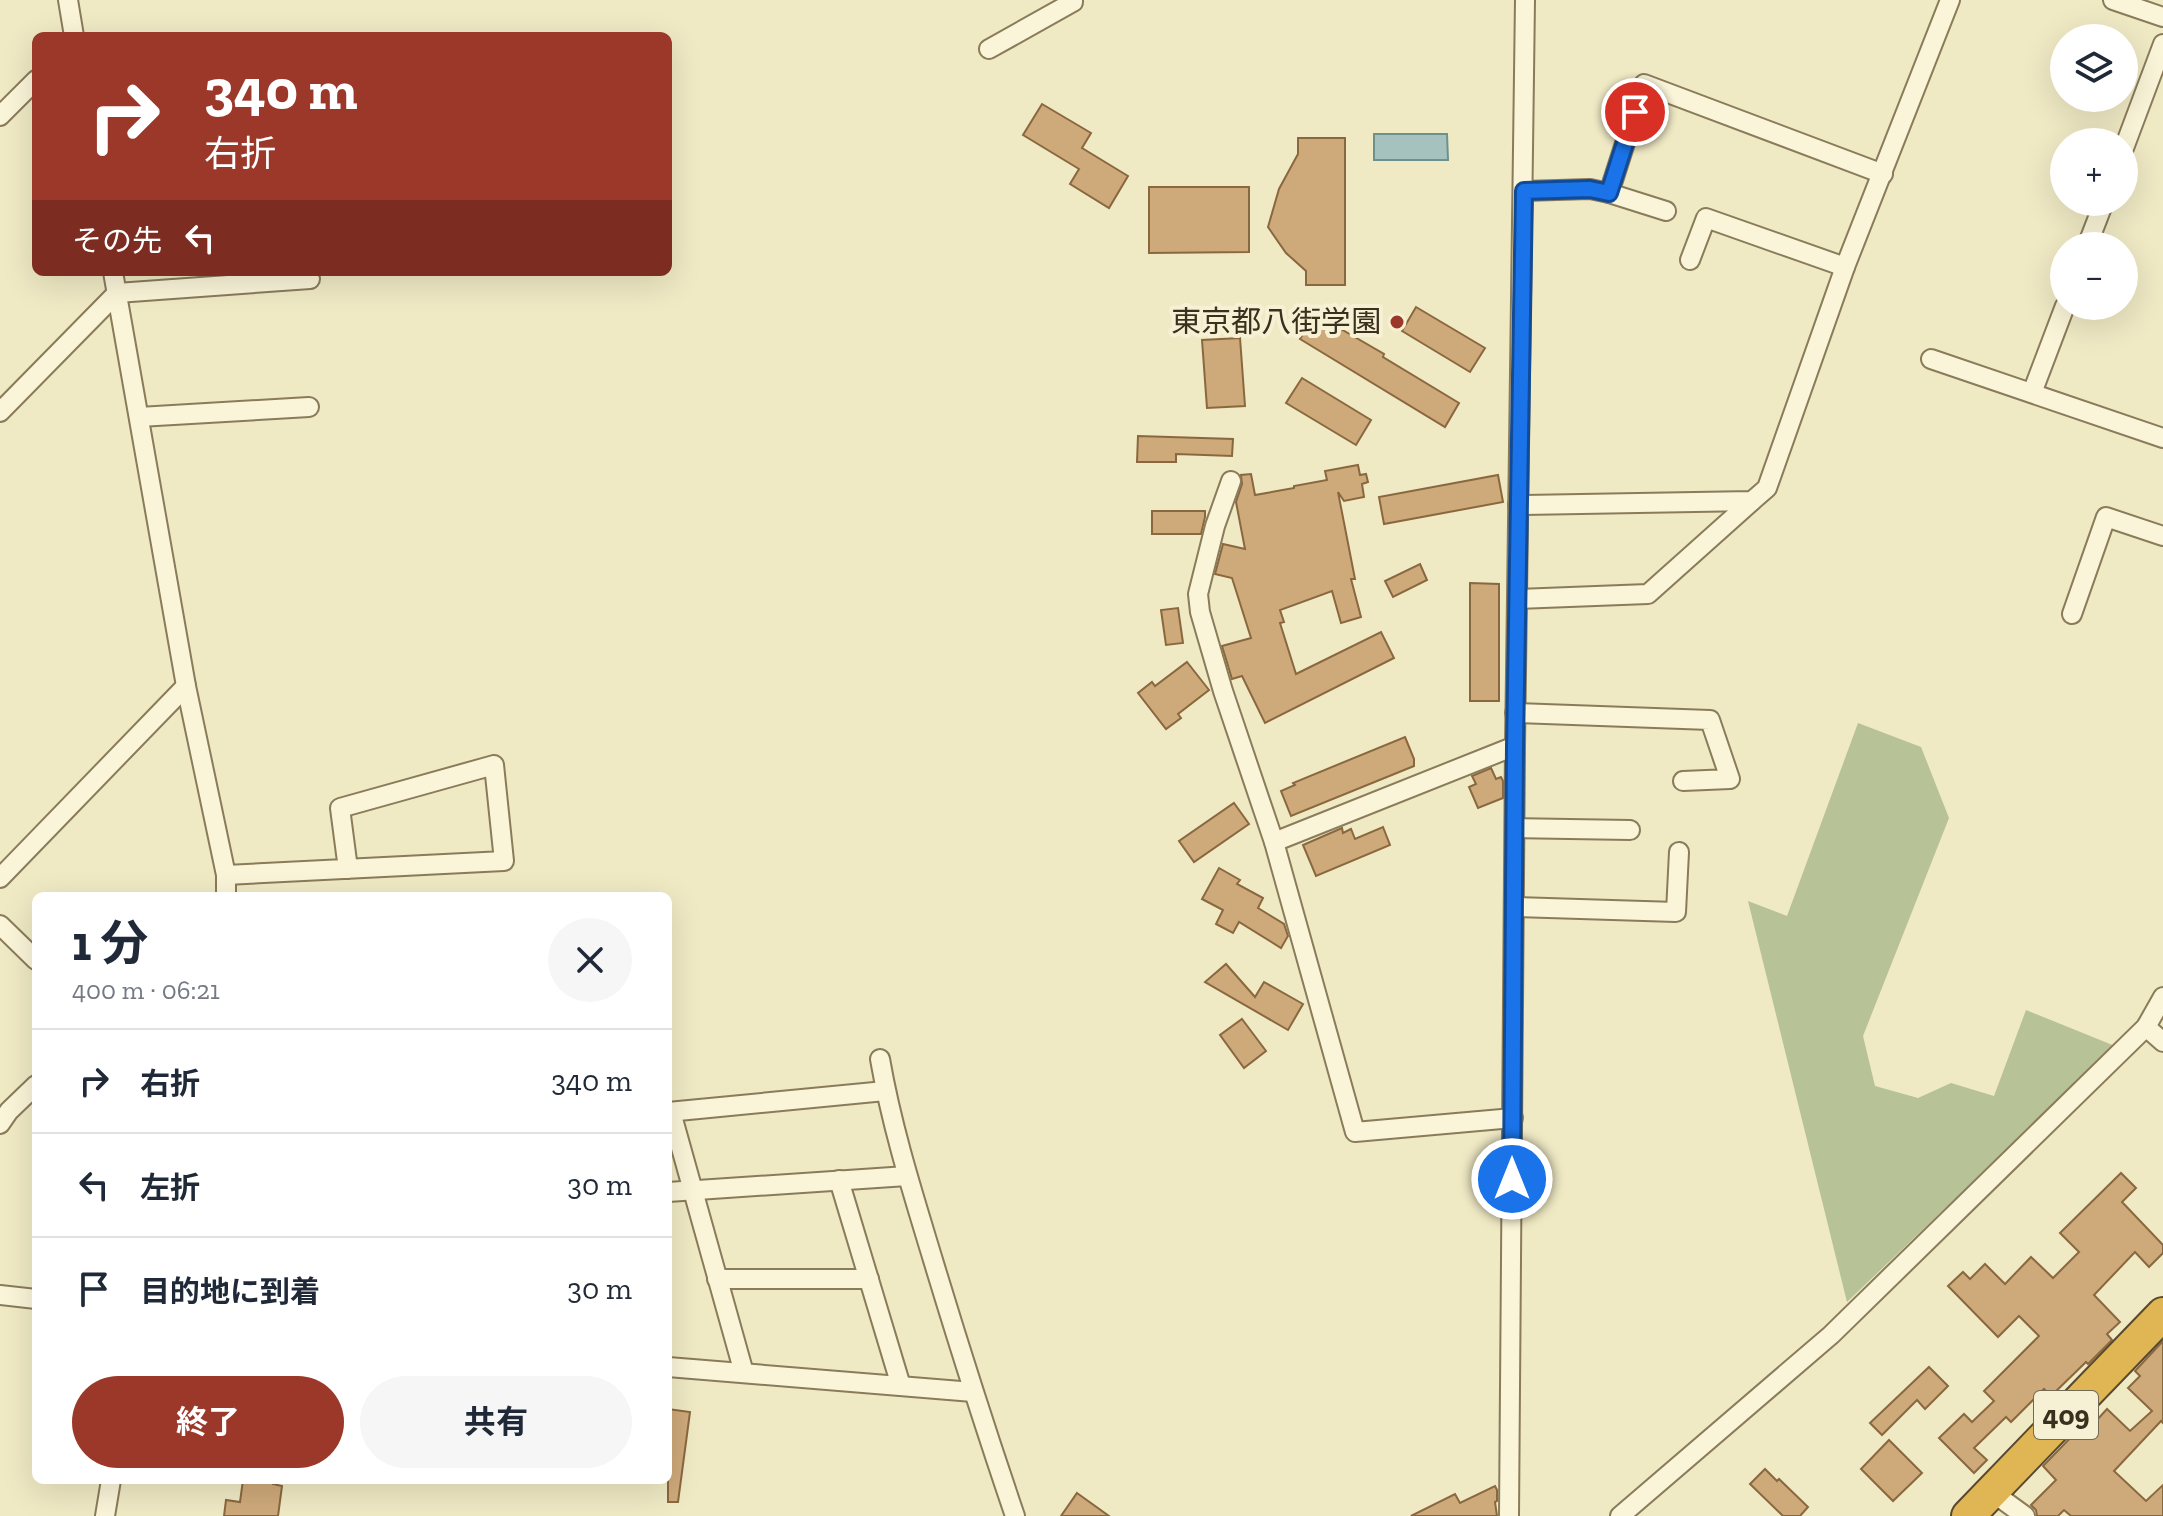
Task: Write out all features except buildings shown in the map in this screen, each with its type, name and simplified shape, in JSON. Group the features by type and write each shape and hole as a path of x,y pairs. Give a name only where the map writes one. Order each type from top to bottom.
{"highway":[{"name":"409","path":"1968,1516 2163,1314"}],"street":[{"path":"68,0 73,32"},
{"path":"989,49 1073,0"},
{"path":"1509,1516 1515,713 1525,0"},
{"path":"1517,599 1648,594 1767,488 1845,267 1950,0"},
{"path":"2113,0 2163,17"},
{"path":"2132,128 2163,44"},
{"path":"0,116 32,84"},
{"path":"1609,193 1644,84 1883,174"},
{"path":"1524,191 1590,189 1666,211"},
{"path":"1690,260 1706,218 1845,267"},
{"path":"114,276 186,686 226,875 226,892"},
{"path":"0,412 117,293 310,279"},
{"path":"2032,393 2060,320"},
{"path":"1931,359 2163,438"},
{"path":"139,417 309,407"},
{"path":"1231,481 1215,526 1198,594 1200,612 1274,842 1355,1132 1513,1118"},
{"path":"1518,505 1752,501"},
{"path":"2072,614 2106,517 2163,536"},
{"path":"0,878 186,686"},
{"path":"1515,713 1710,720 1730,779 1683,781"},
{"path":"1274,842 1515,746"},
{"path":"226,875 348,869 504,861 494,765 340,808 348,869"},
{"path":"1515,828 1630,830"},
{"path":"1514,907 1676,912 1679,852"},
{"path":"0,925 32,956"},
{"path":"1620,1516 1831,1335 2146,1027 2163,997"},
{"path":"2146,1027 2163,1042"},
{"path":"880,1059 907,1176 973,1392 1015,1516"},
{"path":"0,1124 32,1089"},
{"path":"672,1112 885,1091"},
{"path":"672,1119 744,1373"},
{"path":"672,1192 907,1176"},
{"path":"839,1180 901,1386"},
{"path":"717,1279 869,1279"},
{"path":"0,1295 32,1299"},
{"path":"672,1367 973,1392"},
{"path":"105,1516 110,1484"},
{"path":"1992,1492 2025,1516"}],"green space":[{"path":"1858,723 1921,747 1949,818 1863,1036 1875,1086 1918,1098 1951,1083 1994,1096 2026,1010 2115,1046 1847,1302 1748,901 1787,916"}],"water":[{"path":"1374,134 1447,134 1448,160 1374,160"}],"place":[{"name":"東京都八街学園","path":"1397,322"}],"route":[{"path":"1512,1179 1524,191 1590,189 1609,193 1635,112"}]}
